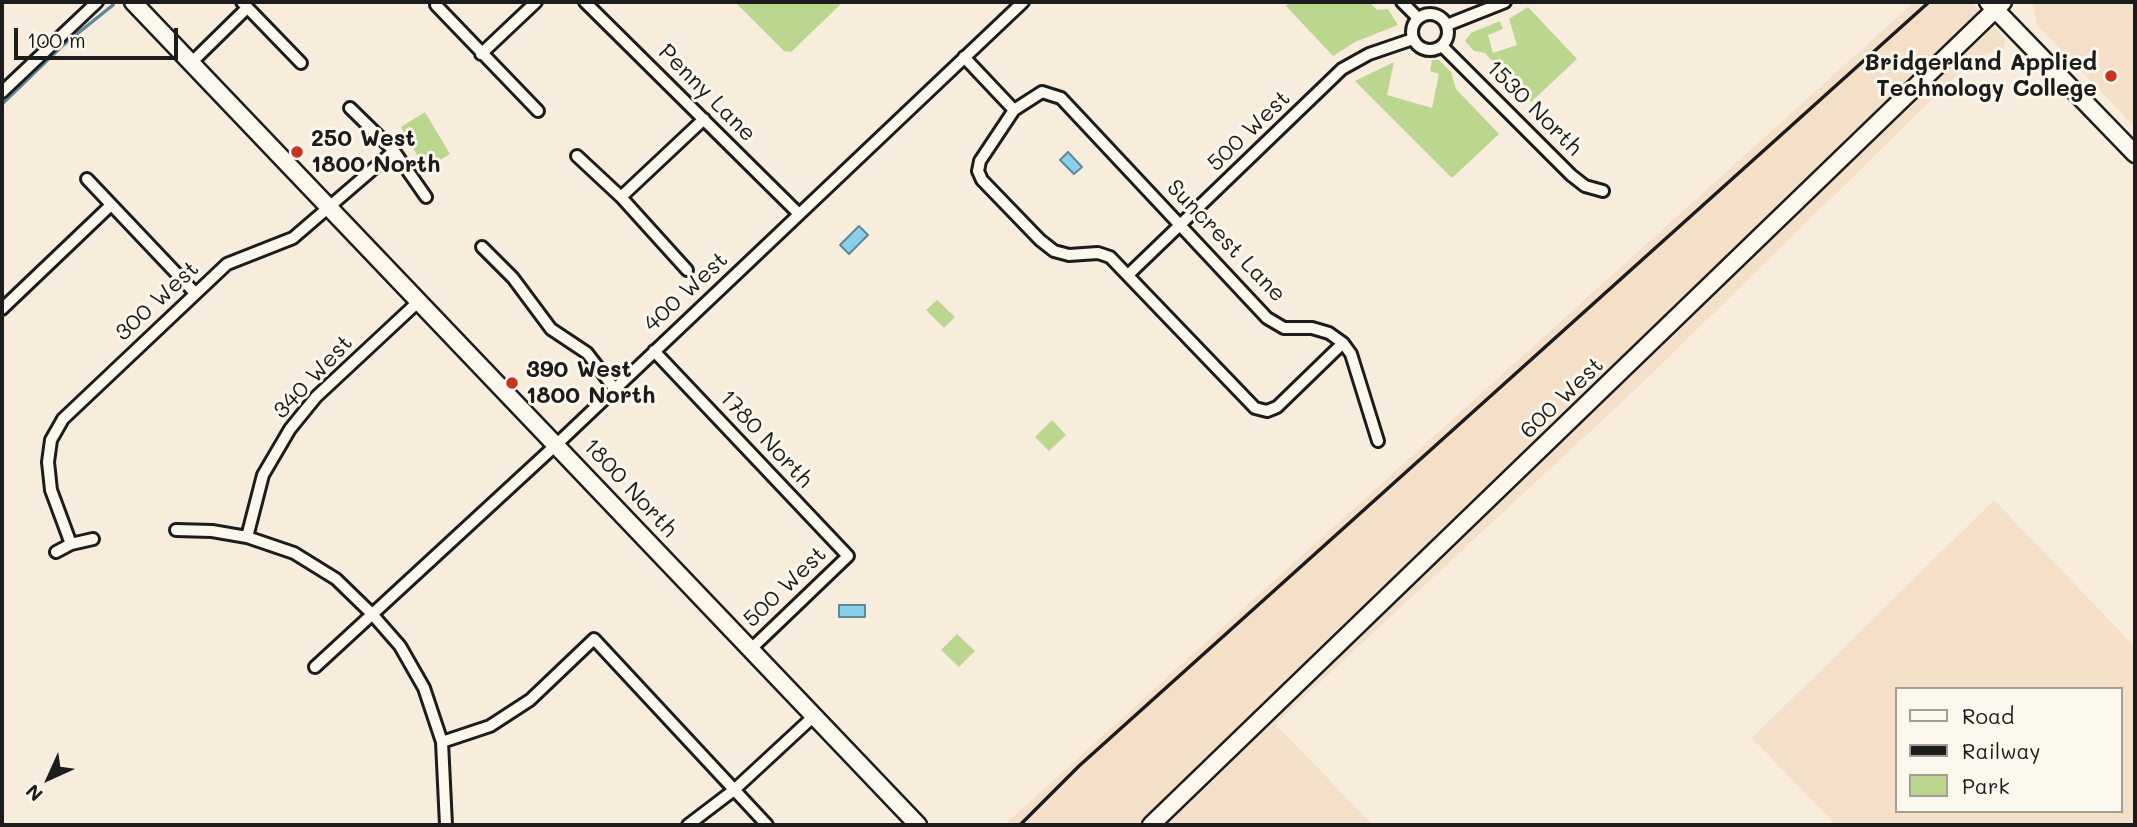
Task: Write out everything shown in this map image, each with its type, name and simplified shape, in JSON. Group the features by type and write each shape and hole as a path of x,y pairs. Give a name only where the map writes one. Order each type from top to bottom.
{"street":[{"path":"2,92 97,2"},
{"name":"1800 North","path":"132,2 918,825"},
{"path":"481,54 536,2"},
{"name":"Penny Lane","path":"585,2 799,214"},
{"name":"400 West","path":"315,667 557,444 1023,2"},
{"path":"1402,2 1418,18"},
{"path":"1447,25 1505,2"},
{"path":"1995,4 2135,154"},
{"name":"600 West","path":"1152,825 1995,4"},
{"path":"191,63 244,5 301,63"},
{"path":"436,5 538,111"},
{"path":"1434,14 1447,25 1448,36 1442,46 1426,50 1413,39 1412,27 1418,18 1434,14"},
{"name":"500 West","path":"1128,275 1342,69 1369,54 1413,39"},
{"name":"1530 North","path":"1442,46 1571,175 1586,186 1603,191"},
{"path":"964,57 1014,110 980,161 978,171 982,180 1054,251 1069,255 1098,253 1111,257 1255,408 1267,411 1277,407 1343,343 1351,354 1377,441"},
{"name":"Suncrest Lane","path":"1014,110 1042,92 1061,98 1181,225 1198,248 1267,318 1284,328 1312,328 1329,333 1343,343"},
{"path":"350,108 394,150 426,197"},
{"path":"621,197 704,119"},
{"name":"300 West","path":"71,544 51,490 48,462 51,440 63,419 227,264 293,238 394,150"},
{"path":"578,156 621,197 687,271"},
{"path":"86,179 195,293"},
{"path":"2,309 111,205"},
{"path":"482,247 513,278 551,329 587,353 614,388"},
{"name":"340 West","path":"247,537 263,475 290,429 316,397 419,300"},
{"name":"1780 North","path":"654,351 848,556"},
{"path":"176,530 212,531 247,537 294,553 336,579 372,614 400,646 424,688 442,742 446,825"},
{"path":"56,552 71,544 93,539"},
{"name":"500 West","path":"751,649 848,556"},
{"path":"442,742 490,726 530,700 594,639 767,825"},
{"path":"688,825 734,790 814,716"}],"shaded area":[{"path":"1914,2 1971,2 2005,39 2003,55 1992,52 1982,56 1957,75 1635,390 1275,724 1373,825 1004,825"},
{"name":"Bridgerland Applied Technology College","path":"2032,2 2135,2 2135,127 2037,25"},
{"path":"1994,500 2135,647 2135,825 1836,825 1752,738"}],"green space":[{"path":"735,2 843,2 791,52 784,51"},
{"path":"1290,2 1369,2 1377,10 1388,9 1398,25 1355,42 1333,56 1286,6"},
{"path":"1528,7 1577,59 1531,102 1485,53 1474,51 1465,41 1471,33 1500,21 1503,29 1488,35 1493,53 1517,45 1509,19"},
{"path":"1432,60 1439,60 1451,72 1456,89 1499,134 1452,178 1355,81 1394,62 1387,95 1432,108 1439,74 1430,71"},
{"path":"425,112 450,154 425,169 401,127"},
{"path":"937,300 955,317 944,328 926,310"},
{"path":"1052,420 1066,435 1049,451 1035,437"},
{"path":"957,634 975,651 959,667 941,650"}],"water":[{"path":"1068,152 1082,167 1074,174 1060,160"},
{"path":"859,226 868,235 849,254 840,245"},
{"path":"839,605 865,605 865,617 839,617"}],"waterway":[{"path":"2,104 62,46 113,5"}],"railway":[{"path":"1020,825 1079,766 1929,2"}],"place":[{"name":"Bridgerland Applied Technology College","path":"2111,76"},
{"name":"250 West 1800 North","path":"297,152"},
{"name":"390 West 1800 North","path":"512,383"}]}
